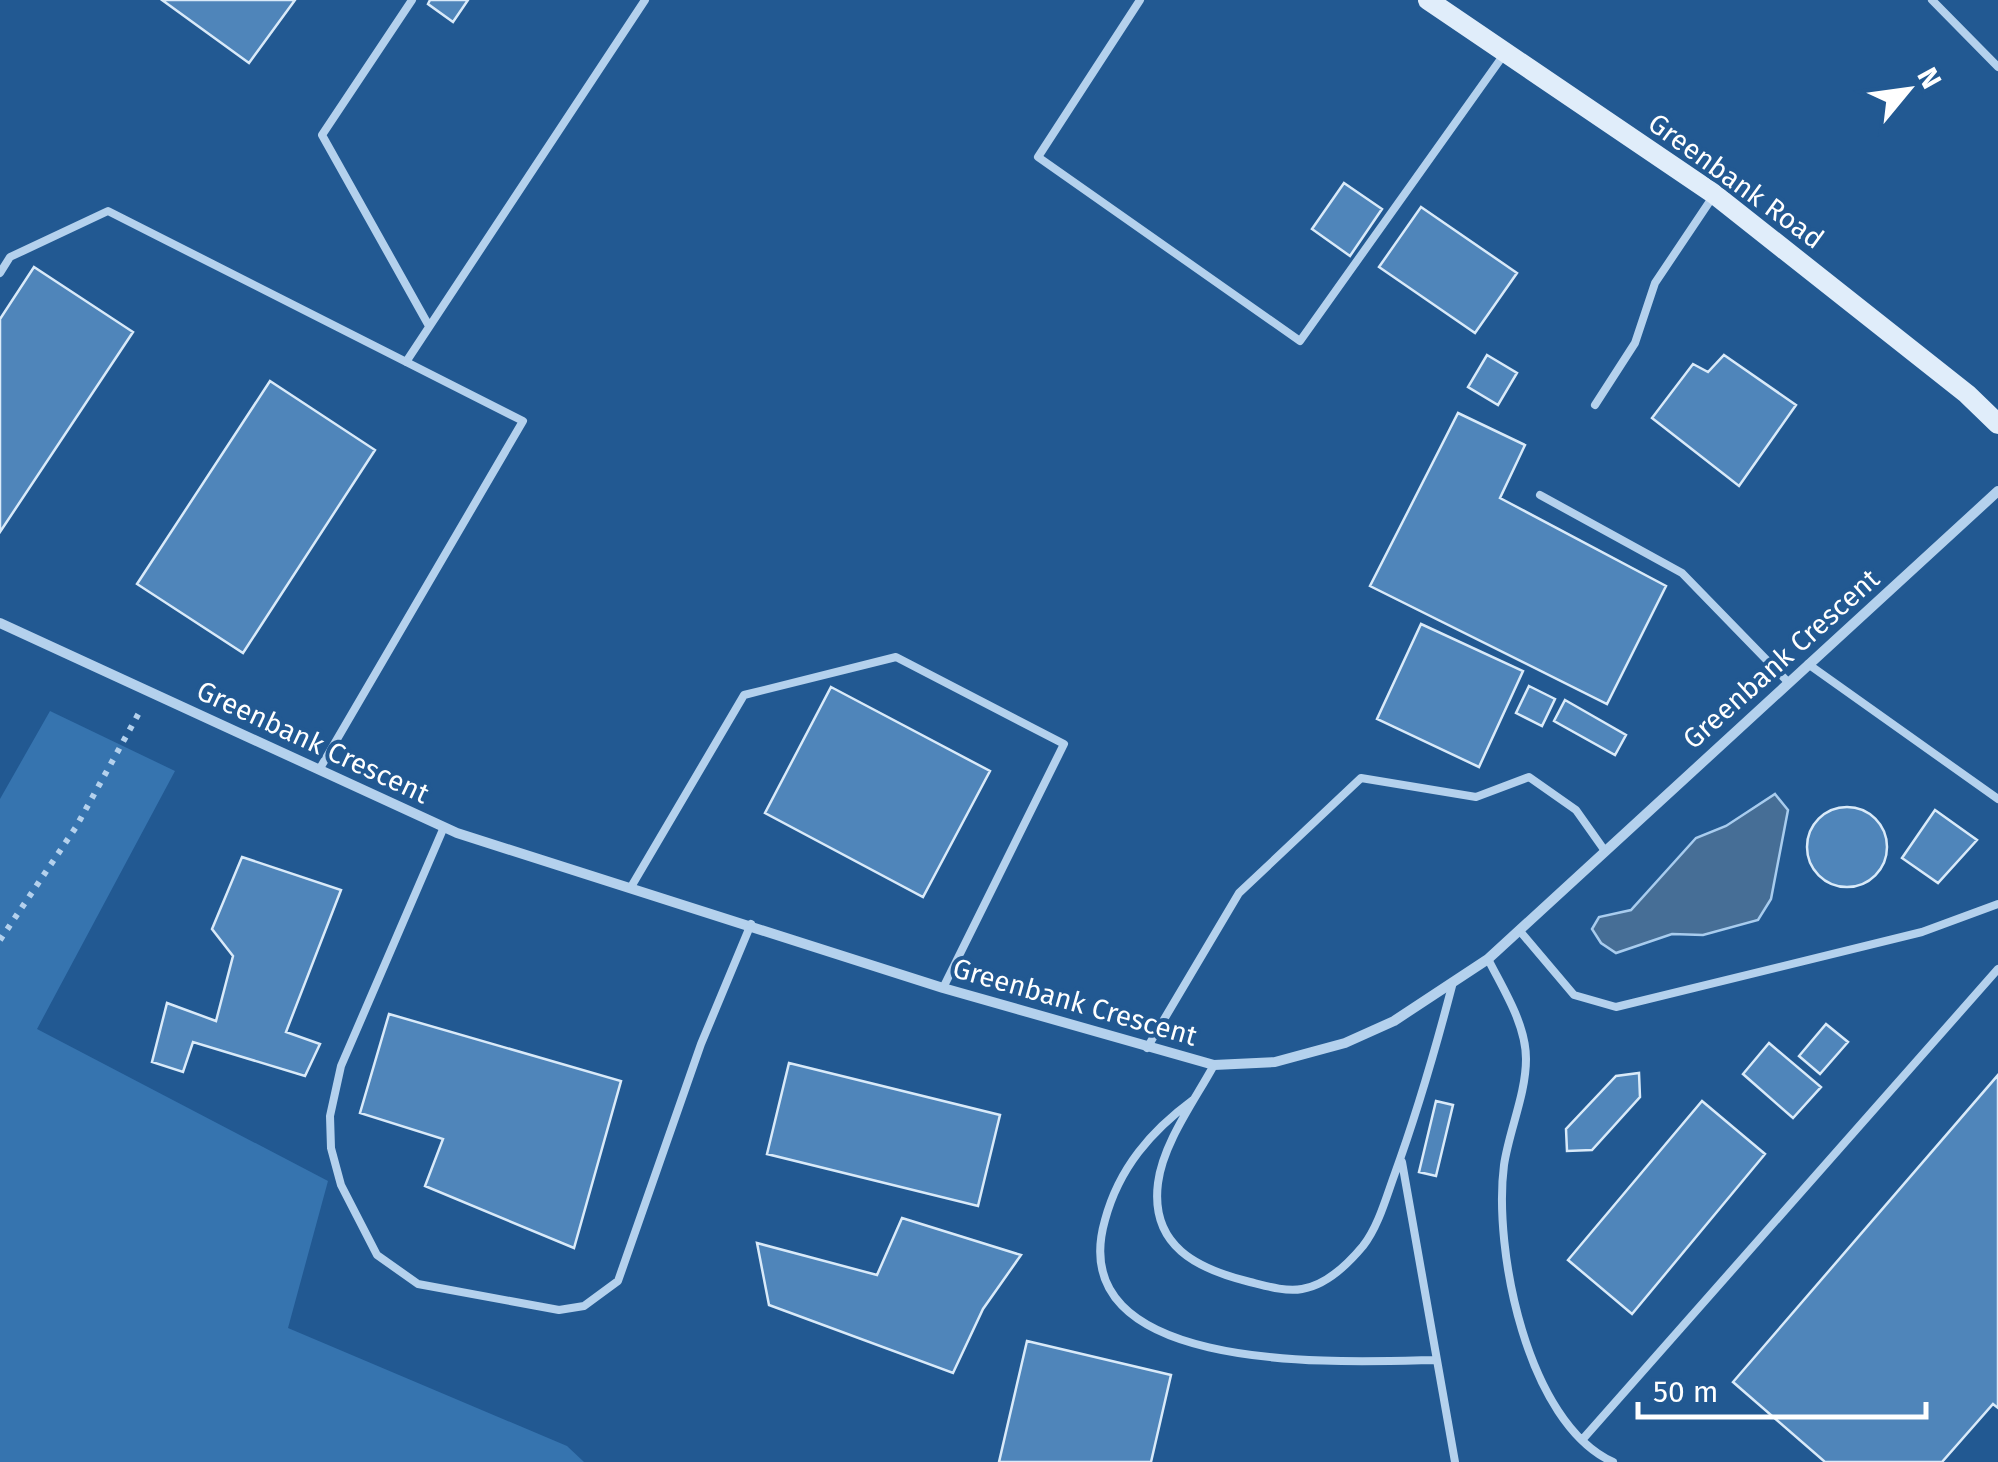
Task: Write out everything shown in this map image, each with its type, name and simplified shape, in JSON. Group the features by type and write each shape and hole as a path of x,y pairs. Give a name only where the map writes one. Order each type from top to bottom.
{"street":[{"name":"Greenbank Road","path":"1428,0 1714,194 1967,394 1998,424"},
{"name":"Greenbank Crescent","path":"0,623 444,827 943,988 1147,1048 1214,1066 1275,1062 1344,1043 1452,986 1488,959 1998,491"}],"lane":[{"path":"412,0 322,135 430,326"},
{"path":"406,362 645,0"},
{"path":"1140,0 1038,157 1300,341 1505,52"},
{"path":"1932,0 1998,67"},
{"path":"1595,405 1635,343 1654,283 1714,194"},
{"path":"0,273 10,257 108,211 523,421 319,770"},
{"path":"1540,495 1682,573 1788,682"},
{"path":"630,887 744,695 896,657 1064,744 943,988"},
{"path":"1808,664 1998,799"},
{"path":"1147,1048 1239,892 1361,778 1476,798 1529,777 1576,810 1605,851"},
{"path":"444,827 358,1018 330,1116 330,1148 341,1185 377,1255 418,1284 560,1310 584,1306 618,1281 701,1044 751,924"},
{"path":"1519,930 1574,995 1616,1006 1922,932 1998,904"},
{"path":"1488,959 1519,1024 1526,1060 1504,1167 1501,1219 1515,1295 1540,1381 1582,1440 1612,1462"},
{"path":"1582,1440 1998,969"},
{"path":"1214,1066 1168,1153 1158,1182 1160,1208 1174,1250 1189,1262 1232,1277 1300,1290 1320,1284 1340,1270 1365,1243 1426,1084 1452,986"},
{"path":"1197,1097 1157,1126 1110,1202 1099,1239 1100,1272 1110,1293 1133,1315 1159,1328 1238,1354 1306,1362 1435,1360"},
{"path":"1401,1157 1454,1462"}],"path":[{"path":"0,940 76,827 151,692"}],"shaded area":[{"path":"50,711 175,771 37,1029 328,1181 288,1328 567,1446 584,1462 0,1462 0,799"},
{"path":"1775,794 1788,810 1771,899 1758,920 1703,935 1672,934 1616,953 1601,943 1592,929 1599,917 1631,910 1696,838 1726,826"}],"building":[{"path":"162,0 295,0 249,63"},
{"path":"430,0 468,0 453,22 428,4"},
{"path":"1344,183 1382,209 1350,256 1312,229"},
{"path":"1421,207 1517,273 1475,333 1379,267"},
{"path":"34,267 133,332 0,532 0,319"},
{"path":"1487,355 1517,373 1498,405 1468,387"},
{"path":"1724,355 1796,405 1739,486 1652,418 1693,364 1708,372"},
{"path":"270,381 375,450 243,653 137,584"},
{"path":"1458,413 1525,445 1500,498 1666,586 1607,704 1370,586"},
{"path":"1421,624 1523,671 1479,767 1377,719"},
{"path":"1529,686 1555,699 1542,726 1516,713"},
{"path":"831,687 990,771 923,897 765,813"},
{"path":"1565,700 1626,735 1615,755 1554,721"},
{"path":"1839,807 1855,807 1869,813 1881,825 1887,847 1881,869 1869,881 1855,887 1839,887 1825,881 1813,869 1807,855 1807,839 1813,825 1825,813"},
{"path":"1935,810 1977,840 1938,883 1902,858"},
{"path":"242,857 341,890 286,1032 320,1044 305,1076 193,1042 183,1072 152,1062 167,1003 216,1021 233,956 212,929"},
{"path":"389,1014 621,1081 574,1248 425,1186 443,1139 360,1113"},
{"path":"1826,1024 1848,1042 1820,1074 1799,1056"},
{"path":"1769,1043 1821,1087 1793,1118 1743,1074"},
{"path":"789,1063 1000,1115 978,1206 767,1154"},
{"path":"1639,1073 1640,1097 1592,1150 1567,1151 1566,1129 1616,1076"},
{"path":"1998,1075 1998,1408 1993,1404 1942,1462 1825,1462 1733,1382"},
{"path":"1436,1101 1453,1105 1436,1176 1419,1172"},
{"path":"1702,1101 1765,1154 1632,1314 1568,1260"},
{"path":"902,1218 1021,1255 983,1309 953,1373 769,1305 757,1243 877,1275"},
{"path":"1027,1341 1171,1375 1151,1462 999,1462"}]}
